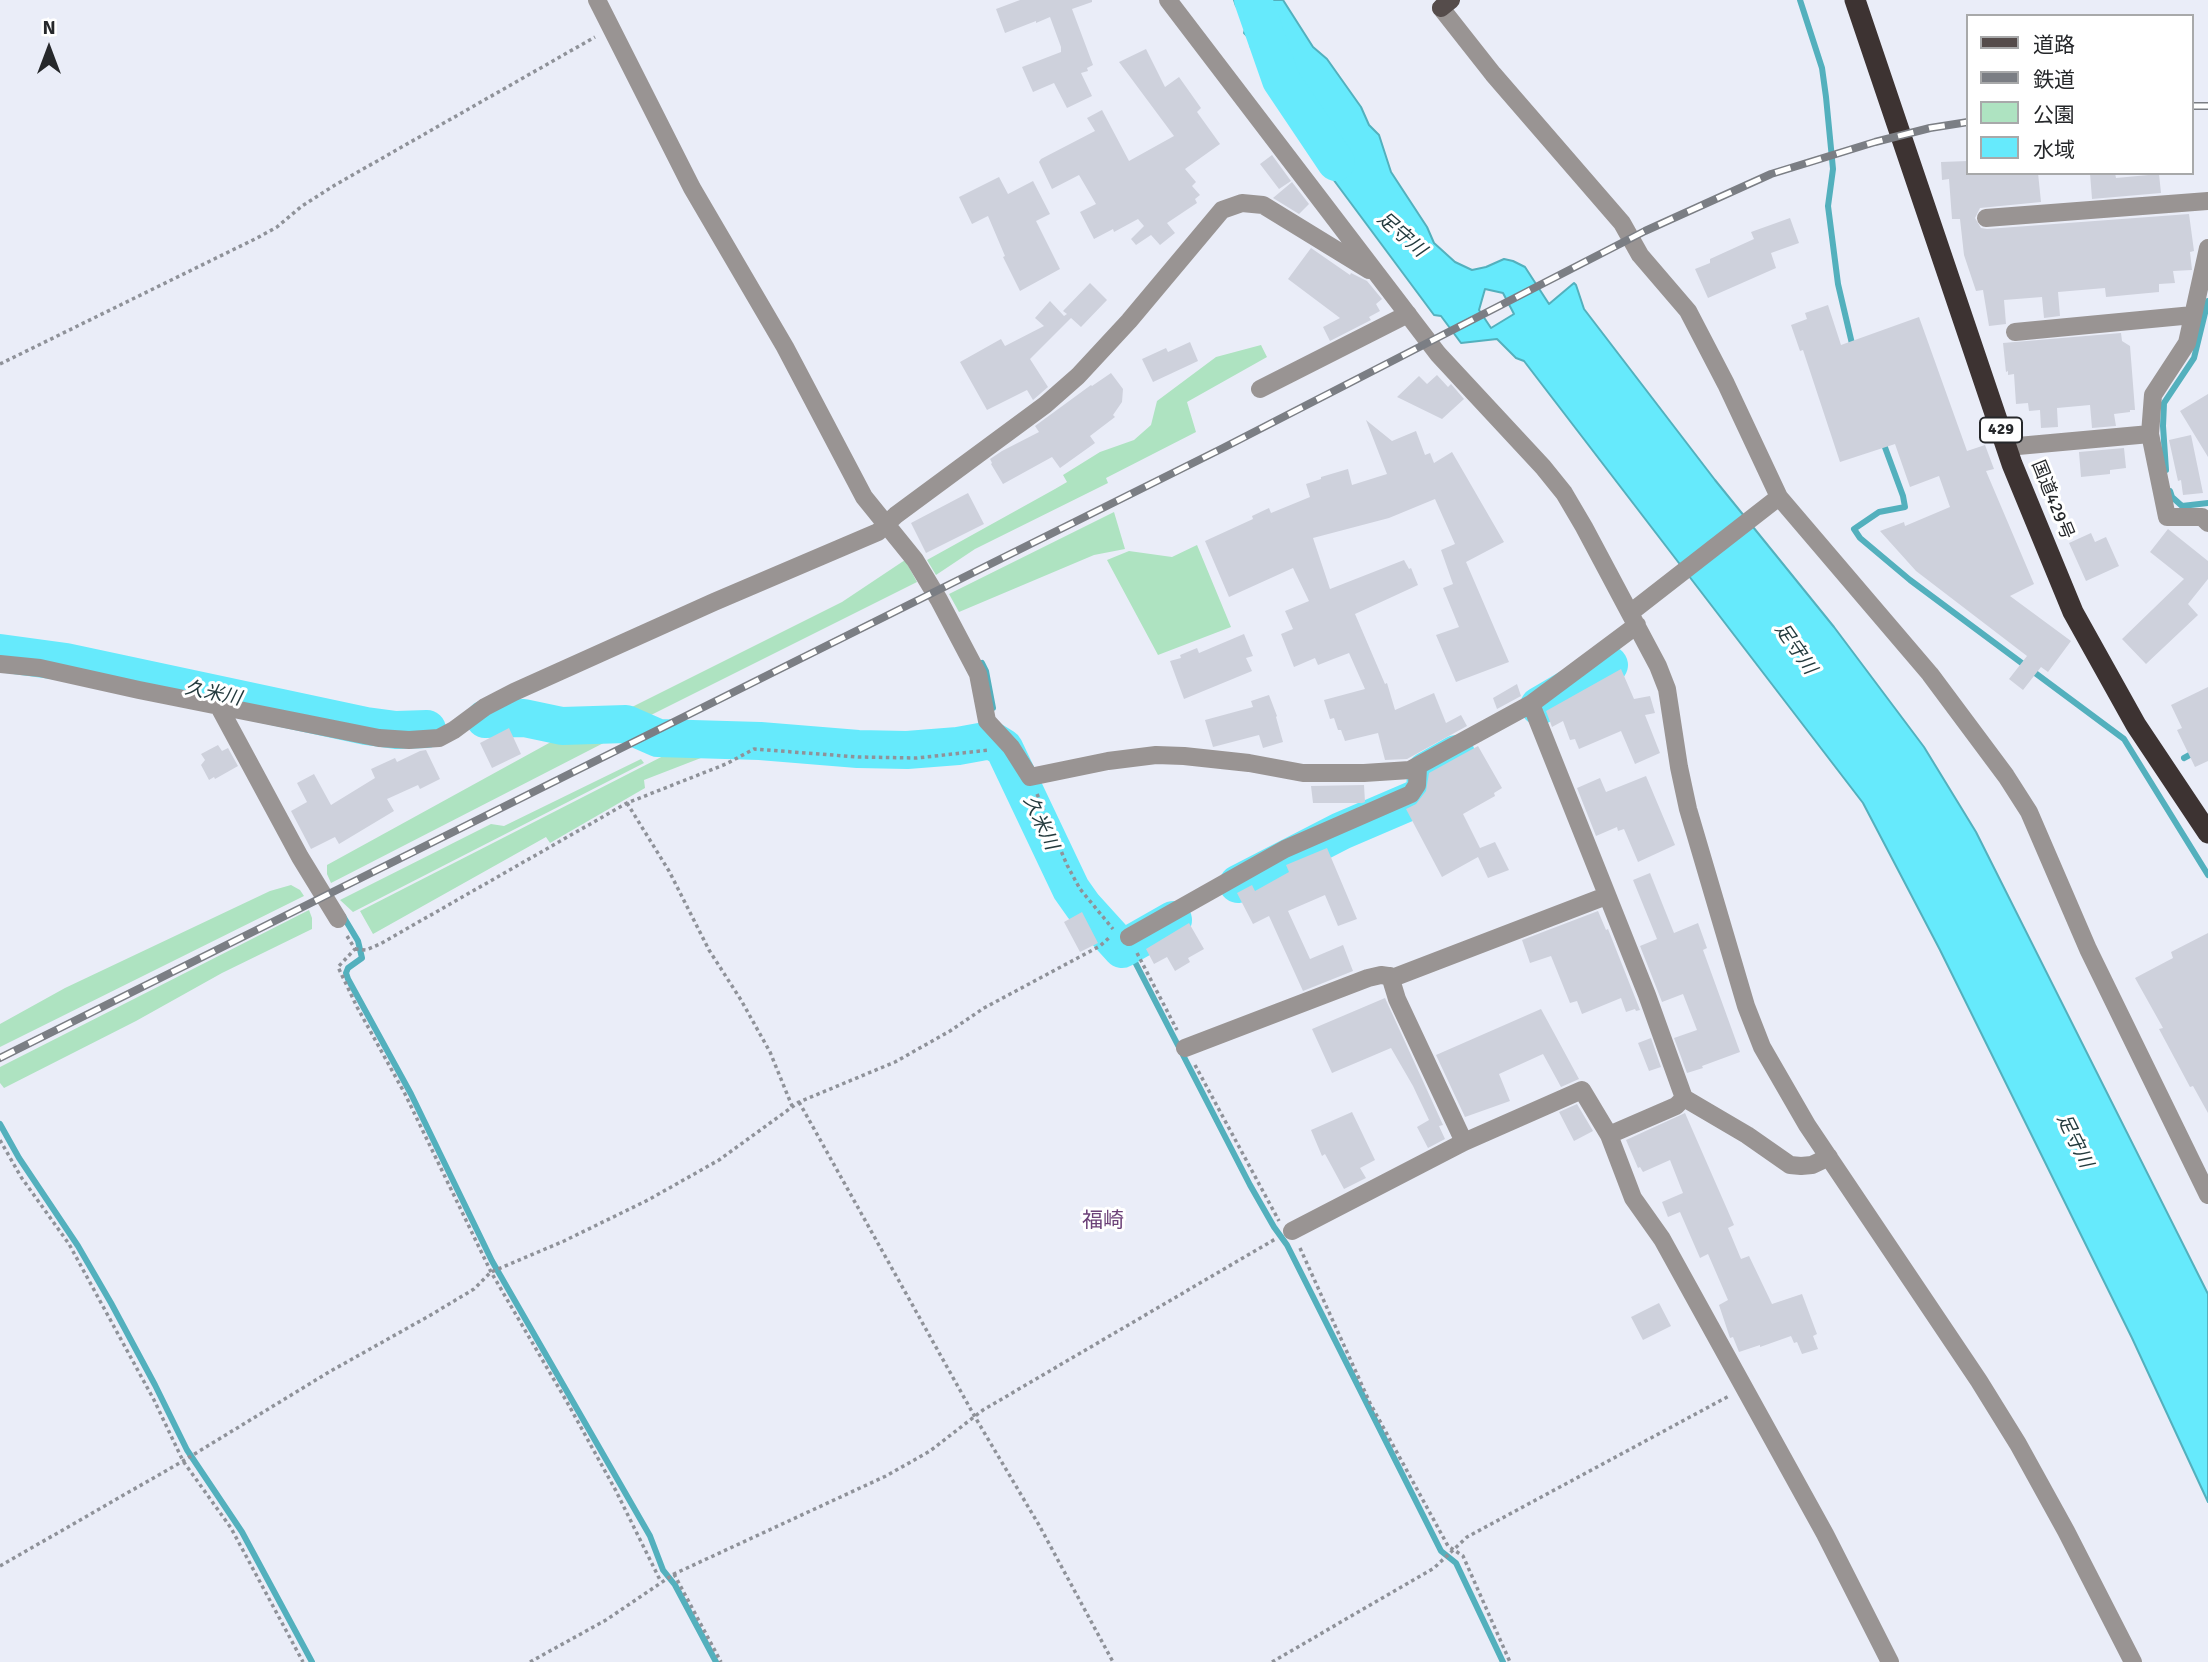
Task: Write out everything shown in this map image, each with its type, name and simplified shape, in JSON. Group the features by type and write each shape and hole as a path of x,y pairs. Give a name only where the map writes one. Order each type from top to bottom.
{"highway":[{"name":"国道429号","path":"1855,0 2007,447 2073,612 2136,725 2208,833"}],"street":[{"path":"597,0 692,188 785,347 864,497 924,574 978,674 987,721 1012,747 1030,777 1108,761 1156,755 1249,763 1303,773 1410,770 1531,704 1634,619 1648,599 1776,500"},
{"path":"1168,0 1438,354 1564,493 1634,619 1667,689 1688,809 1746,1006 1762,1046 1784,1088 2018,1444 2133,1662"},
{"path":"1446,4 1493,74 1622,223 1640,255 1688,311 1726,384 1776,500 1930,674 2006,776 2029,812 2088,949 2208,1195"},
{"path":"1986,218 2208,201"},
{"path":"0,664 40,668 379,738 439,738 513,692 878,532 896,515 1045,405 1077,376 1129,321 1222,209 1242,203 1263,205 1378,276"},
{"path":"2208,248 2187,343 2153,395 2150,434 2167,517 2202,517 2208,523"},
{"path":"1260,389 1408,314"},
{"path":"2015,332 2193,314"},
{"path":"2007,447 2150,434"},
{"path":"1531,704 1647,995 1684,1098 1747,1135 1790,1165 1812,1164 1829,1157"},
{"path":"218,705 300,857 338,919"},
{"path":"1131,942 1285,849 1411,794 1417,785 1418,767"},
{"path":"1185,1048 1367,978 1381,975 1395,977 1409,972 1606,896"},
{"path":"1390,976 1397,999 1464,1142"},
{"path":"1285,1234 1464,1142 1581,1090 1608,1135 1633,1198 1662,1239 1825,1534 1889,1662"},
{"path":"1608,1135 1676,1106 1684,1098"}],"path":[{"path":"0,364 278,227 302,206 335,185 611,28"},
{"path":"664,1581 493,1271 338,967 356,950 366,950 380,944 627,803 726,764 754,749 858,757 918,758 967,754 995,748"},
{"path":"1030,777 1067,865 1080,888 1116,932 1131,942 1185,1048 1275,1216 1283,1226 1370,1403 1448,1546 1463,1556 1510,1662"},
{"path":"627,803 669,871 709,950 741,999 770,1052 792,1106"},
{"path":"338,919 356,950"},
{"path":"0,1566 463,1296 493,1271 564,1241 648,1200 719,1160 799,1102 895,1062 984,1008 1107,940"},
{"path":"799,1102 975,1417 1039,1525 1113,1662"},
{"path":"0,1140 21,1177 69,1244 185,1460 230,1528 303,1662"},
{"path":"530,1662 606,1620 673,1575 886,1476 930,1451 975,1417 1285,1234"},
{"path":"1272,1662 1434,1568 1467,1537 1744,1388"},
{"path":"673,1575 721,1662"}],"green space":[{"path":"1261,345 1267,357 1187,402 1196,432 1106,478 1108,483 975,549 936,575 927,560 1067,482 1063,475 1100,452 1134,440 1151,425 1157,401 1216,357"},
{"path":"1114,512 1125,549 1094,555 959,612 949,594"},
{"path":"1197,545 1231,627 1158,655 1107,560 1129,551 1172,557"},
{"path":"905,560 917,582 643,719 618,714 842,602"},
{"path":"610,730 623,733 331,883 327,865 560,737 582,738"},
{"path":"673,751 719,751 644,780 645,788 550,843 546,837 373,934 360,911"},
{"path":"641,759 644,763 353,912 340,900 491,824 504,826"},
{"path":"291,885 304,896 0,1047 0,1024 65,988 270,891"},
{"path":"309,910 312,929 222,973 136,1021 4,1088 0,1083 0,1067"}],"water":[{"path":"1234,0 1283,0 1313,47 1327,59 1361,107 1369,125 1379,135 1391,172 1427,227 1434,243 1455,262 1472,270 1504,259 1513,261 1525,267 1549,304 1574,283 1576,285 1584,309 1715,480 1834,627 1924,747 1976,832 2208,1294 2208,1502 2132,1338 1940,950 1863,803 1524,361 1516,358 1497,339 1461,343 1441,316 1434,315 1301,136 1296,121 1311,117 1312,110 1304,95 1292,83 1273,75 1261,60 1260,54 1251,48 1249,38 1244,33 1247,16 1236,6","holes":["1485,289 1503,293 1514,314 1491,328 1479,310"]}],"building":[{"path":"1020,0 1092,0 1072,9 1093,65 1087,68 1088,71 1081,73 1092,96 1067,108 1054,83 1033,92 1022,67 1061,52 1061,47 1050,17 1005,33 996,9"},
{"path":"1146,49 1165,87 1179,77 1201,108 1197,112 1220,144 1185,169 1196,182 1192,186 1200,195 1195,199 1197,203 1167,223 1175,233 1160,245 1151,235 1136,245 1131,239 1144,226 1138,219 1094,239 1080,212 1096,204 1079,175 1052,189 1039,162 1095,131 1087,118 1102,110 1129,161 1174,136 1119,62"},
{"path":"1272,155 1291,181 1279,189 1260,164"},
{"path":"1966,161 1966,175 2038,175 2041,202 1980,208 1975,218 1981,228 2189,214 2194,251 2190,252 2192,270 2173,271 2175,283 2159,284 2159,292 2106,297 2105,288 2058,292 2060,316 2044,318 2042,297 2004,300 2006,324 1989,326 1983,290 1976,291 1964,255 1960,219 1952,219 1949,179 1942,180 1941,162"},
{"path":"2090,175 2115,175 2116,178 2159,175 2161,193 2092,199"},
{"path":"999,177 1008,194 1033,181 1050,214 1036,221 1060,269 1020,291 1003,257 1005,256 988,216 972,224 959,197"},
{"path":"1292,182 1309,204 1299,214 1273,198"},
{"path":"1790,218 1799,243 1771,253 1776,268 1708,298 1695,269 1710,263 1710,259 1754,239 1751,232"},
{"path":"1311,248 1350,275 1351,273 1367,281 1382,299 1376,304 1380,311 1369,317 1371,320 1330,341 1323,327 1340,318 1288,279"},
{"path":"1090,283 1107,300 1081,327 1071,318 1030,359 1048,387 1033,400 1027,390 987,410 960,362 1001,339 1005,346 1044,326 1035,318 1050,301 1064,316 1067,314 1063,311"},
{"path":"1828,305 1841,345 1919,317 1967,451 1985,445 1994,469 1986,471 2034,584 2010,596 2071,641 2048,672 2041,667 2023,690 2009,679 2027,656 1916,571 1880,531 1904,522 1905,526 1950,507 1939,476 1910,487 1895,444 1840,462 1803,350 1800,351 1791,325 1807,319 1805,313"},
{"path":"2121,333 2122,341 2130,346 2135,410 2114,414 2116,426 2092,428 2090,405 2057,408 2058,427 2041,428 2040,410 2029,411 2028,403 2016,404 2014,374 2008,375 2008,371 2006,372 2003,343"},
{"path":"1190,342 1198,361 1153,382 1142,359 1166,348 1168,352"},
{"path":"1111,373 1123,389 1122,402 1113,415 1115,417 1090,436 1095,443 1060,468 1052,457 1003,484 990,459 1039,432 1035,426"},
{"path":"1437,375 1448,387 1451,384 1464,399 1442,419 1397,397 1419,376 1427,384"},
{"path":"2208,394 2208,457 2180,411"},
{"path":"1366,420 1392,441 1416,431 1425,455 1430,453 1434,463 1452,452 1504,542 1466,562 1509,662 1456,682 1436,635 1459,627 1443,588 1453,584 1441,550 1455,544 1435,499 1389,518 1313,538 1330,589 1404,560 1409,569 1411,568 1418,585 1355,614 1385,684 1387,683 1395,710 1434,693 1446,723 1461,715 1467,726 1407,759 1385,760 1378,733 1345,741 1334,718 1330,719 1324,700 1365,689 1349,653 1318,665 1315,658 1294,667 1281,634 1293,629 1285,611 1309,601 1293,568 1229,597 1205,541 1253,519 1252,516 1269,508 1271,513 1310,497 1306,484 1321,477 1348,469 1352,485 1387,474"},
{"path":"2191,435 2203,493 2183,495 2169,440"},
{"path":"2124,448 2126,468 2110,470 2110,474 2081,477 2079,452"},
{"path":"968,493 984,524 926,553 911,523"},
{"path":"2168,529 2208,561 2208,579 2188,604 2198,615 2146,664 2122,639 2184,579 2150,552"},
{"path":"2091,533 2095,542 2106,537 2119,566 2086,581 2069,543"},
{"path":"1244,634 1253,656 1246,658 1252,671 1184,699 1170,661 1197,648 1199,653"},
{"path":"1621,669 1634,699 1650,696 1655,713 1645,715 1660,753 1635,764 1621,731 1579,749 1575,739 1570,740 1563,721 1552,727 1546,711"},
{"path":"1517,684 1521,696 1497,709 1493,698"},
{"path":"2208,687 2208,761 2195,767 2177,730 2182,728 2171,705"},
{"path":"1269,695 1283,742 1263,748 1259,735 1213,747 1205,720 1253,707 1251,701"},
{"path":"509,728 521,754 492,768 480,743"},
{"path":"218,745 222,751 228,748 238,766 209,780 201,765 205,760 201,754"},
{"path":"1478,746 1502,788 1494,793 1495,796 1463,814 1480,848 1495,842 1509,870 1488,878 1478,857 1442,877 1406,809 1416,804 1426,791 1429,773"},
{"path":"426,750 440,779 420,789 418,785 387,799 394,811 339,844 335,837 311,849 291,811 307,802 297,783 314,774 331,805 375,778 371,769 395,758 397,762"},
{"path":"1646,776 1675,845 1638,862 1624,829 1618,831 1617,827 1596,836 1577,788 1600,778 1606,792"},
{"path":"1364,785 1365,802 1313,803 1311,786"},
{"path":"1327,848 1357,919 1338,926 1325,895 1288,911 1310,959 1343,945 1353,971 1303,991 1269,916 1253,924 1237,893 1252,885 1255,891 1289,872 1286,865"},
{"path":"1650,873 1674,933 1698,923 1707,948 1703,950 1740,1052 1687,1073 1674,1038 1697,1030 1683,994 1662,1002 1640,946 1657,939 1633,880"},
{"path":"1598,911 1606,930 1608,929 1640,1010 1626,1012 1621,998 1582,1014 1577,1001 1570,1003 1551,956 1530,963 1522,940"},
{"path":"1082,912 1098,943 1080,952 1064,922"},
{"path":"1189,923 1204,949 1188,958 1190,962 1175,971 1167,957 1154,964 1146,949"},
{"path":"2208,933 2208,1113 2193,1086 2190,1087 2159,1029 2163,1028 2135,978 2173,958 2171,952"},
{"path":"1385,998 1443,1125 1439,1126 1445,1139 1428,1148 1417,1127 1429,1120 1391,1048 1332,1073 1312,1029"},
{"path":"1541,1009 1579,1079 1561,1087 1543,1054 1499,1074 1510,1101 1465,1117 1436,1055"},
{"path":"1651,1038 1661,1067 1649,1071 1638,1043"},
{"path":"1577,1104 1593,1131 1574,1141 1559,1112"},
{"path":"1352,1112 1375,1160 1360,1168 1366,1178 1344,1189 1325,1154 1322,1156 1311,1130"},
{"path":"1685,1113 1734,1225 1728,1228 1741,1259 1749,1256 1772,1304 1802,1294 1817,1334 1813,1336 1818,1349 1802,1354 1791,1336 1739,1352 1733,1337 1730,1338 1719,1305 1728,1300 1708,1254 1700,1258 1680,1212 1668,1217 1662,1202 1683,1193 1670,1160 1643,1172 1638,1168 1626,1140"},
{"path":"1659,1303 1671,1326 1643,1340 1631,1317"}],"waterway":[{"name":"足守川","path":"1253,0 1281,80 1336,162"},
{"path":"1800,0 1822,68 1833,169 1828,206 1838,284 1853,348"},
{"path":"2166,470 2164,403 2194,358 2208,301"},
{"path":"1883,442 1905,507 1879,512 1854,529 1860,538 1910,580 2124,739 2208,875"},
{"path":"2170,491 2172,497 2182,506 2208,503"},
{"name":"久米川","path":"0,653 66,662 366,726 396,730 427,729"},
{"path":"982,663 993,708"},
{"name":"久米川","path":"1539,706 1609,665"},
{"name":"久米川","path":"485,719 524,718 562,726 626,724 658,738 760,741 858,749 907,750 991,740 1004,748 1071,889 1122,949 1173,920"},
{"path":"2184,758 2208,745"},
{"name":"久米川","path":"1238,884 1341,831 1425,795 1426,771 1456,754"},
{"path":"343,916 358,941 362,958 348,968 348,979 411,1094 492,1261 650,1536 663,1570 675,1585 716,1662"},
{"path":"1122,949 1134,960 1250,1185 1287,1245 1441,1551 1456,1563 1503,1662"},
{"path":"0,1124 19,1158 78,1246 155,1385 187,1450 242,1532 312,1662"}],"railway":[{"path":"2194,106 2208,106"},
{"path":"0,1058 1223,448 1645,231 1771,174 1875,142 1966,122"}],"district":[{"name":"福崎","path":"1103,1221"}]}
